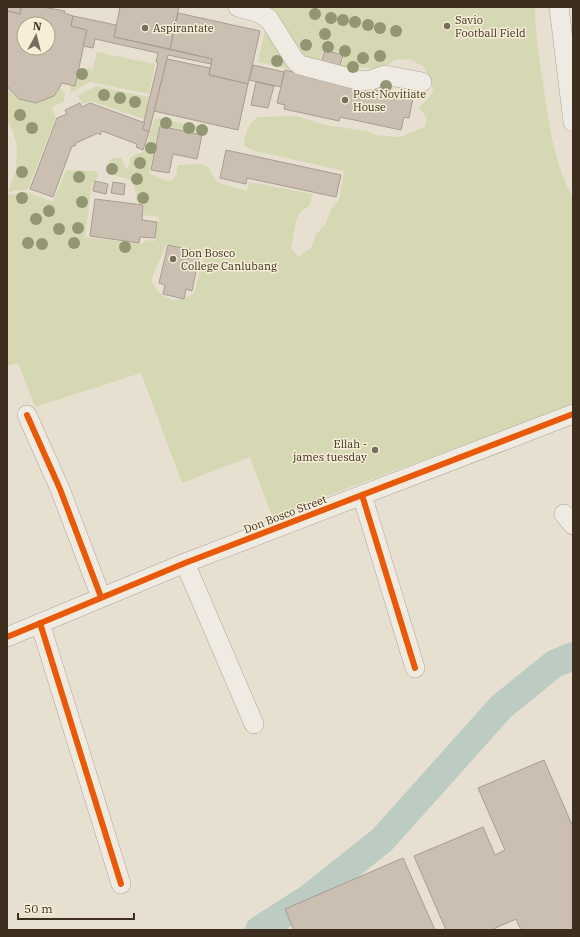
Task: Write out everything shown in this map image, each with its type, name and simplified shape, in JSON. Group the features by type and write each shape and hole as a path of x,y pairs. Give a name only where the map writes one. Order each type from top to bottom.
{"street":[{"path":"238,7 260,13 269,19 294,59 303,67 367,81 384,75 422,82"},
{"path":"559,7 568,41 573,122"},
{"name":"Don Bosco Street","path":"7,637 185,563 573,414"},
{"path":"27,415 60,489 101,597"},
{"path":"362,495 415,668"},
{"path":"185,563 254,724"},
{"path":"40,623 121,884"}],"green space":[{"path":"260,7 535,7 538,48 551,131 561,172 573,197 573,405 272,516 250,457 182,483 141,373 35,407 18,363 7,366 7,195 27,192 53,202 66,170 96,171 99,176 92,183 85,237 142,244 146,240 155,241 159,217 143,215 144,204 138,202 133,182 129,179 115,175 109,161 112,158 122,158 124,166 128,169 131,157 144,151 155,118 207,128 206,134 160,125 149,173 167,181 173,180 177,174 177,165 201,164 208,167 217,182 247,191 249,182 312,194 310,205 300,213 297,218 291,248 298,257 311,248 316,234 325,225 331,209 339,200 344,171 251,150 244,145 246,133 251,123 257,117 297,116 325,125 366,131 376,135 394,137 402,136 425,127 427,119 419,107 431,96 433,89 424,67 409,59 395,60 381,69 359,67 356,76 339,72 345,54 324,48 318,67 308,65","holes":["166,244 205,253 194,293 187,297 175,300 165,297 151,281"]},
{"path":"265,31 274,32 293,65 289,69 258,62"},
{"path":"97,52 155,64 149,94 90,82 71,93 70,85 75,86 79,72 85,68 92,69 92,72"},
{"path":"7,86 19,100 36,103 54,96 60,87 65,95 64,101 51,108 56,117 28,189 8,192 16,170 17,147 13,131 7,121"},
{"path":"96,86 149,97 144,119 91,101 83,104 78,96"}],"building":[{"path":"7,7 21,7 20,14 7,11"},
{"path":"21,7 42,7 65,11 64,13 73,16 71,26 87,30 75,86 62,83 54,96 36,103 19,99 7,86 7,11 20,14"},
{"name":"Aspirantate","path":"120,7 179,7 170,49 114,37"},
{"path":"178,13 260,31 248,84 209,75 212,59 170,49"},
{"path":"73,16 116,25 114,37 212,59 211,64 168,55 149,132 142,129 158,63 156,62 158,53 95,39 93,48 83,46 87,30 71,26"},
{"path":"325,50 343,55 339,69 321,64"},
{"path":"167,59 210,68 209,75 248,84 238,130 154,111"},
{"path":"253,65 284,72 281,87 249,80"},
{"name":"Post-Novitiate House","path":"285,70 413,98 409,118 404,117 401,130 340,117 339,121 284,109 285,105 277,103"},
{"path":"256,82 274,86 268,108 251,105"},
{"path":"80,103 82,107 90,103 145,123 142,129 149,132 143,150 136,147 137,144 102,131 100,135 98,133 76,143 75,146 72,146 53,197 30,189 57,118 67,114 65,110"},
{"path":"160,126 202,135 197,159 173,154 169,173 151,170"},
{"path":"226,150 341,175 336,197 247,178 246,184 220,178"},
{"path":"95,181 108,184 106,194 93,191"},
{"path":"113,182 125,184 124,195 111,193"},
{"path":"95,199 143,205 142,220 157,222 155,238 140,237 139,243 90,236"},
{"path":"168,245 200,252 192,291 186,289 184,299 163,294 165,285 159,283"},
{"path":"544,760 573,827 573,930 521,930 516,919 491,930 446,930 414,856 483,827 495,855 505,850 478,788"},
{"path":"403,858 435,930 294,930 285,909"}],"waterway":[{"path":"259,930 309,898 382,840 501,707 554,664 573,656"}],"cycle path":[{"path":"7,637 185,563 573,414"},
{"path":"27,415 60,489 101,597"},
{"path":"362,495 415,668"},
{"path":"40,623 121,884"}],"place":[{"name":"Savio Football Field","path":"447,26"},
{"name":"Aspirantate","path":"145,28"},
{"name":"Post-Novitiate House","path":"345,100"},
{"name":"Don Bosco College Canlubang","path":"173,259"},
{"name":"Ellah - james tuesday","path":"375,450"}]}
